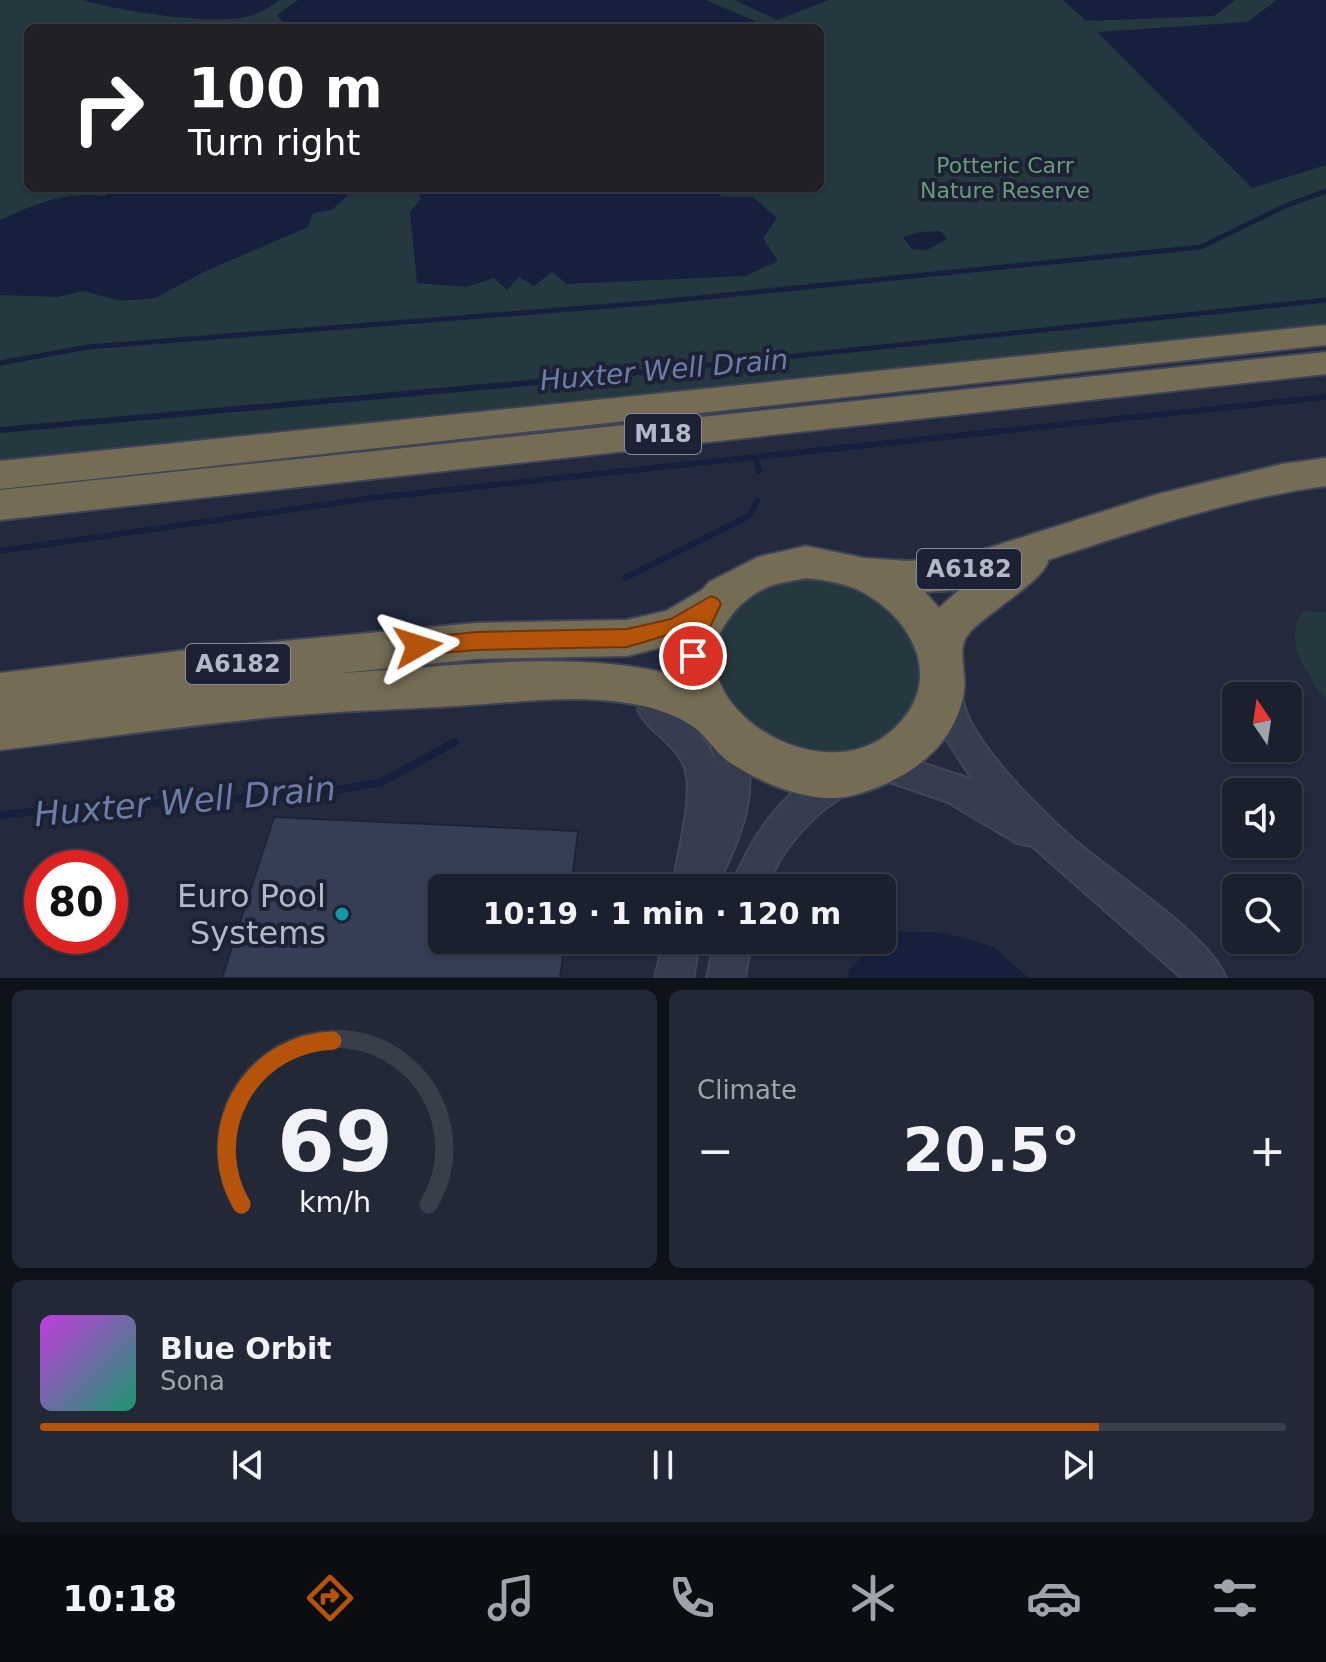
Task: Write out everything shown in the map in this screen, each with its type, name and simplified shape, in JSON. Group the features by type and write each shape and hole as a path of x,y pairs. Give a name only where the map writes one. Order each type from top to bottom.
{"highway":[{"name":"M18","path":"0,475 1326,335"},
{"name":"M18","path":"0,505 1326,363"},
{"name":"A6182","path":"862,573 908,577 957,574 1158,509 1282,478 1326,472"},
{"name":"A6182","path":"941,670 948,626 979,597 1072,537"},
{"path":"806,562 834,565 862,573 889,587 911,606 928,628 941,670 938,709 926,732 907,751 865,770 802,773 759,757 717,722 697,685 693,656 698,628 711,604 741,580 778,565 806,562"},
{"name":"A6182","path":"0,693 187,669 476,641 627,638 677,626 711,604"},
{"name":"A6182","path":"0,729 308,694 566,681 625,683 673,694 717,722"},
{"path":"308,694 390,705 605,703 654,710"}],"street":[{"path":"941,670 957,729 981,766 1053,844 1182,951 1207,978"},
{"path":"654,710 681,730 699,754 706,795 692,853 691,874"},
{"path":"705,874 727,828 735,783 717,722"},
{"path":"753,874 778,831 810,797 865,770 957,789 1053,844"},
{"path":"674,978 679,954"},
{"path":"726,978 730,954"}],"green space":[{"name":"Potteric Carr Nature Reserve","path":"0,0 1326,0 1326,323 0,459"},
{"path":"791,579 837,582 869,595 901,624 913,642 921,661 922,681 918,701 905,720 863,749 818,753 776,739 742,712 721,677 718,640 740,605"},
{"path":"1303,611 1326,612 1326,700 1305,668 1296,646 1297,623"}],"water":[{"path":"82,0 279,0 249,16 209,19 140,12"},
{"path":"298,0 705,0 756,24 284,24 277,15"},
{"path":"735,0 829,0 777,20"},
{"path":"1063,0 1235,0 1214,16 1086,21"},
{"path":"1277,0 1326,0 1326,165 1252,188 1097,32 1247,22"},
{"path":"110,192 347,192 348,195 332,210 313,213 308,227 206,271 155,298 122,301 83,291 59,297 0,295 0,220 51,200 105,196"},
{"path":"418,192 719,192 721,197 753,197 777,218 763,238 778,261 745,276 567,284 552,272 534,286 519,277 507,290 494,278 467,287 417,283 410,212 421,199"},
{"path":"941,231 947,239 927,250 912,249 903,237 920,232"},
{"path":"896,931 944,933 992,946 1029,978 847,978 849,969 866,954 896,954"}],"building":[{"name":"Euro Pool Systems","path":"274,817 578,831 573,874 428,874 428,954 563,954 560,978 222,978"}],"waterway":[{"path":"0,363 88,347 647,303 1201,247 1285,206 1326,191"},
{"name":"Huxter Well Drain","path":"599,377 1326,300"},
{"name":"Huxter Well Drain","path":"599,377 618,375"},
{"name":"Huxter Well Drain","path":"0,430 599,377"},
{"name":"Huxter Well Drain","path":"755,457 1326,397"},
{"path":"0,551 372,498 755,457"},
{"name":"Huxter Well Drain","path":"755,457 759,471"},
{"name":"Huxter Well Drain","path":"625,578 749,516 757,501"},
{"name":"Huxter Well Drain","path":"0,815 69,808 308,795 382,782 455,742"}],"place":[{"name":"Euro Pool Systems","path":"342,914"}],"route":[{"path":"418,646 476,641 627,638 677,626 711,604 698,628 693,656"}]}
